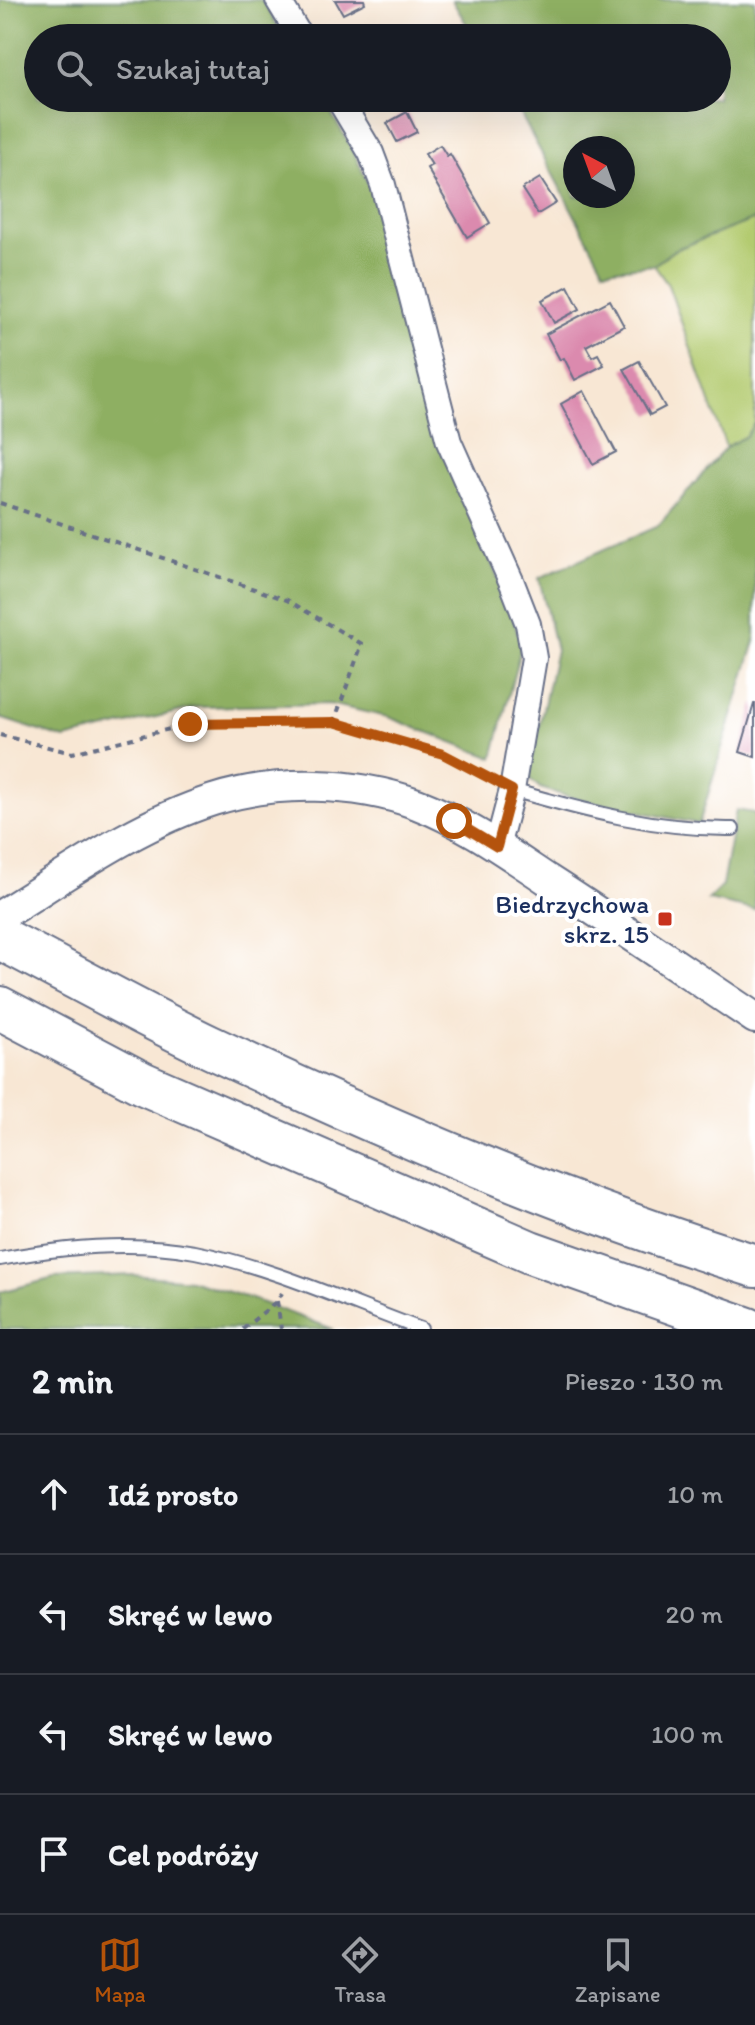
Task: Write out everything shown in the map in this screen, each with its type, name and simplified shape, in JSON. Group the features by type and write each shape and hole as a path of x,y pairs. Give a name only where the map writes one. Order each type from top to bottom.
{"highway":[{"path":"0,938 207,1046 387,1127 553,1194 755,1266"},
{"path":"0,1008 142,1083 530,1252 748,1329"}],"street":[{"path":"278,0 293,24"},
{"path":"346,112 371,153 383,185 449,442 512,583 530,632 534,658 512,790 497,847"},
{"path":"0,916 168,817 213,800 253,790 334,788 371,792 415,804 454,821 755,1018"}],"lane":[{"path":"512,790 618,818 672,826 733,829"},
{"path":"0,1259 37,1252 113,1246 194,1252 289,1280 421,1329"}],"path":[{"path":"0,503 287,600 362,644 334,722"},
{"path":"0,735 72,753 190,724 334,722 443,754 512,790"},
{"path":"243,1329 277,1301 289,1280"},
{"path":"277,1301 281,1329"}],"green space":[{"path":"0,0 262,0 277,24 24,24 24,112 330,112 352,148 370,188 442,450 509,603 519,638 520,651 493,758 388,717 329,704 198,707 65,739 0,718"},
{"path":"452,0 755,0 755,219 674,250 654,265 604,270 571,208 635,208 635,136 563,136 563,193 519,112 731,112 731,24 467,24"},
{"path":"755,219 755,422 746,436 726,447 668,285 654,265 674,250"},
{"path":"755,422 755,641 699,824 540,788 528,777 556,650 539,578 658,526 726,447 746,436"},
{"path":"736,810 755,813 755,910 708,900 722,886"},
{"path":"134,1275 190,1280 333,1329 0,1329 0,1292 54,1278"}],"building":[{"path":"335,0 364,0 365,3 343,14"},
{"path":"407,112 417,132 397,142 387,123"},
{"path":"440,145 447,156 450,154 490,223 467,237 427,168 432,165 425,154"},
{"path":"540,178 556,203 538,214 522,189"},
{"path":"568,286 580,309 554,323 542,300"},
{"path":"610,300 624,326 586,346 592,357 598,354 604,365 575,380 564,358 560,360 546,334"},
{"path":"639,361 665,407 650,415 624,369"},
{"path":"584,391 616,452 593,464 561,404"},
{"path":"755,704 755,757 740,752"}],"place":[{"name":"Biedrzychowa skrz. 15","path":"665,919"}],"route":[{"path":"190,724 334,722 443,754 512,790 497,847 454,821"}]}
